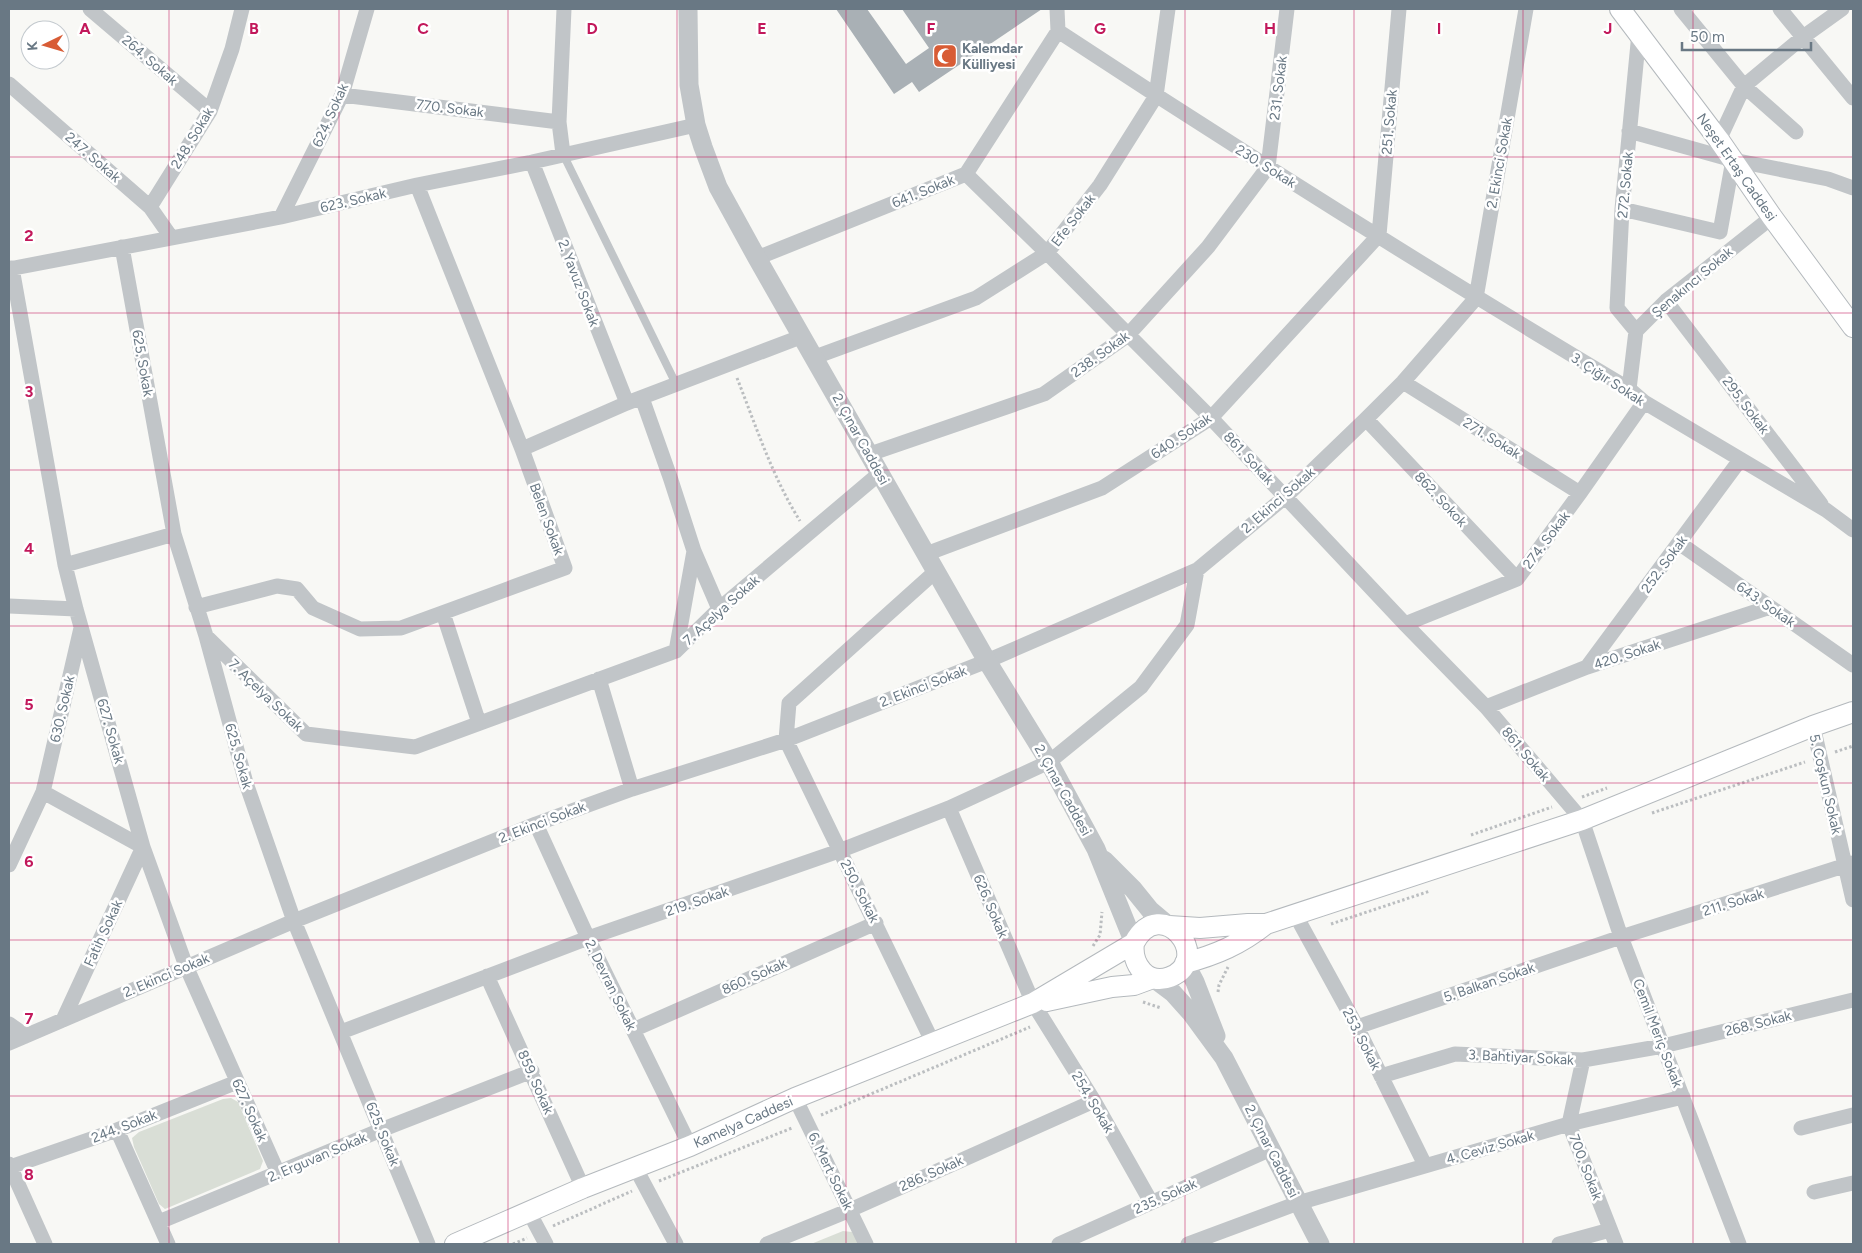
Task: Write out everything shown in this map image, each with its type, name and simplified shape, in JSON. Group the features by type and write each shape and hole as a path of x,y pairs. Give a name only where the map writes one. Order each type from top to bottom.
{"main road":[{"name":"Neşet Ertaş Caddesi","path":"1620,9 1719,140 1772,218 1853,327"},
{"path":"1169,926 1177,930 1187,945 1185,963 1175,974 1161,979 1153,978 1139,968 1133,952 1134,943 1138,935 1152,926 1169,926 1200,928 1266,924 1582,820 1813,726 1853,712"},
{"path":"1185,963 1209,957 1247,939 1266,924"},
{"path":"1033,1003 1134,943"},
{"path":"1033,1003 1112,987 1134,985 1153,978"},
{"name":"Kamelya Caddesi","path":"454,1244 583,1188 690,1146 795,1098 1033,1003"}],"street":[{"name":"264. Sokak","path":"90,9 210,111"},
{"name":"248. Sokak","path":"150,207 210,111 232,49 242,9"},
{"name":"624. Sokak","path":"281,217 342,94 367,9"},
{"path":"563,154 559,122 564,9"},
{"name":"2. Çınar Caddesi","path":"688,9 690,85 696,125 718,186 757,258 987,661 1049,762 1096,849"},
{"path":"1057,9 1058,31"},
{"name":"Efe Sokak","path":"815,357 976,298 1047,253 1100,184 1156,96 1168,9"},
{"name":"231. Sokak","path":"1268,167 1288,9"},
{"name":"251. Sokak","path":"1379,235 1399,9"},
{"name":"2. Ekinci Sokak","path":"9,1043 294,920 536,824 632,789 786,740 987,661 1197,570 1285,497 1366,419 1403,382 1476,298 1526,9"},
{"path":"1680,9 1744,86 1796,132"},
{"path":"1780,9 1852,98"},
{"path":"1719,140 1744,86 1803,37 1842,9"},
{"name":"230. Sokak","path":"1058,31 1156,96 1476,298"},
{"name":"641. Sokak","path":"757,258 966,174 1058,31"},
{"name":"272. Sokak","path":"1636,331 1617,308 1622,209 1638,34"},
{"name":"247. Sokak","path":"9,84 150,207 171,237"},
{"name":"770. Sokak","path":"342,94 559,122"},
{"name":"623. Sokak","path":"10,268 281,217 417,185 532,162 696,125"},
{"path":"1629,132 1733,160 1828,179 1853,188"},
{"path":"1622,209 1720,232 1733,160"},
{"name":"2. Yavuz Sokak","path":"532,162 627,403"},
{"name":"238. Sokak","path":"870,454 1044,394 1128,336 1208,247 1268,167"},
{"name":"861. Sokak","path":"966,174 1210,418 1405,624 1486,706 1582,820"},
{"name":"Belen Sokak","path":"196,607 276,586 298,589 313,608 360,629 401,628 565,568 522,449 417,185"},
{"name":"Şenakıncı Sokak","path":"1636,331 1666,301 1772,218"},
{"name":"640. Sokak","path":"926,554 1102,488 1210,418 1379,235"},
{"name":"625. Sokak","path":"122,247 174,534 206,636 246,783 294,920 428,1244"},
{"name":"627. Sokak","path":"10,268 65,564 143,847 186,966 278,1173"},
{"name":"3. Çığır Sokak","path":"1476,298 1629,389 1644,402 1826,510"},
{"name":"295. Sokak","path":"1666,301 1826,510"},
{"path":"1629,389 1636,331"},
{"path":"522,449 627,403 803,336"},
{"name":"271. Sokak","path":"1403,382 1580,493"},
{"path":"642,398 694,551 719,609"},
{"name":"274. Sokak","path":"1405,624 1517,579 1644,402"},
{"name":"862. Sokok","path":"1366,419 1517,579"},
{"name":"252. Sokak","path":"1587,667 1740,460"},
{"name":"7. Açelya Sokak","path":"206,636 306,734 415,747 676,651 719,609 880,473"},
{"path":"1826,510 1853,530"},
{"path":"65,564 174,534"},
{"name":"643. Sokak","path":"1679,543 1853,664"},
{"path":"676,651 694,551"},
{"name":"219. Sokak","path":"341,1032 588,938 839,851 949,808 1049,762 1141,688 1187,625 1197,570"},
{"path":"786,740 789,703 936,571"},
{"path":"9,606 76,609"},
{"name":"420. Sokak","path":"1486,706 1587,667 1770,607"},
{"path":"443,613 479,723"},
{"name":"630. Sokak","path":"9,865 13,849 42,792 82,627"},
{"path":"599,679 632,789"},
{"name":"5. Coşkun Sokak","path":"1813,726 1849,865 1853,900"},
{"name":"250. Sokak","path":"786,740 933,1042"},
{"path":"42,792 143,847"},
{"name":"626. Sokak","path":"949,808 1033,1003"},
{"name":"Cemil Meriç Sokak","path":"1582,820 1621,937 1739,1244"},
{"name":"2. Devran Sokak","path":"536,824 588,938 690,1146"},
{"name":"Fatih Sokak","path":"63,1020 143,847"},
{"path":"1096,849 1150,910 1169,926"},
{"path":"1096,849 1134,943"},
{"name":"211. Sokak","path":"1621,937 1849,865"},
{"name":"253. Sokak","path":"1295,914 1357,1027 1426,1165"},
{"name":"860. Sokak","path":"634,1030 876,923"},
{"name":"5. Balkan Sokak","path":"1357,1027 1621,937"},
{"path":"1185,963 1195,982 1224,1058"},
{"name":"859. Sokak","path":"487,976 532,1071 583,1188"},
{"path":"1153,978 1173,993 1224,1058"},
{"name":"268. Sokak","path":"1663,1046 1853,1000"},
{"name":"254. Sokak","path":"1033,1003 1094,1101 1151,1202"},
{"path":"9,1024 26,1036"},
{"name":"3. Bahtiyar Sokak","path":"1381,1076 1455,1054 1583,1060 1663,1046"},
{"name":"2. Çınar Caddesi","path":"1224,1058 1320,1244"},
{"name":"700. Sokak","path":"1583,1060 1569,1124 1613,1237"},
{"name":"2. Erguvan Sokak","path":"158,1222 381,1130 532,1071"},
{"name":"244. Sokak","path":"10,1166 117,1130 237,1082"},
{"name":"4. Ceviz Sokak","path":"1298,1203 1569,1124 1683,1097"},
{"name":"6. Mert Sokak","path":"795,1098 866,1244"},
{"name":"286. Sokak","path":"767,1244 850,1210 1094,1101"},
{"path":"1801,1128 1853,1115"},
{"path":"117,1130 168,1244"},
{"name":"235. Sokak","path":"1060,1244 1270,1149"},
{"path":"10,1166 45,1244"},
{"path":"635,1167 676,1244"},
{"path":"1814,1192 1853,1183"},
{"path":"1188,1244 1298,1203"},
{"path":"529,1212 546,1244"},
{"path":"1559,1244 1613,1237"}],"lane":[{"path":"563,154 676,384"}],"path":[{"path":"731,363 778,482 808,534"}],"shaded area":[{"path":"231,1098 238,1102 263,1161 260,1169 165,1209 159,1204 134,1147 132,1138 139,1132 223,1099"},
{"path":"843,1231 852,1232 859,1244 811,1244"}],"building":[{"name":"Kalemdar Külliyesi","path":"836,9 867,9 906,64 929,48 902,9 1042,9 919,92 912,82 894,94"}],"place":[{"name":"Kalemdar Külliyesi","path":"945,56"}]}
